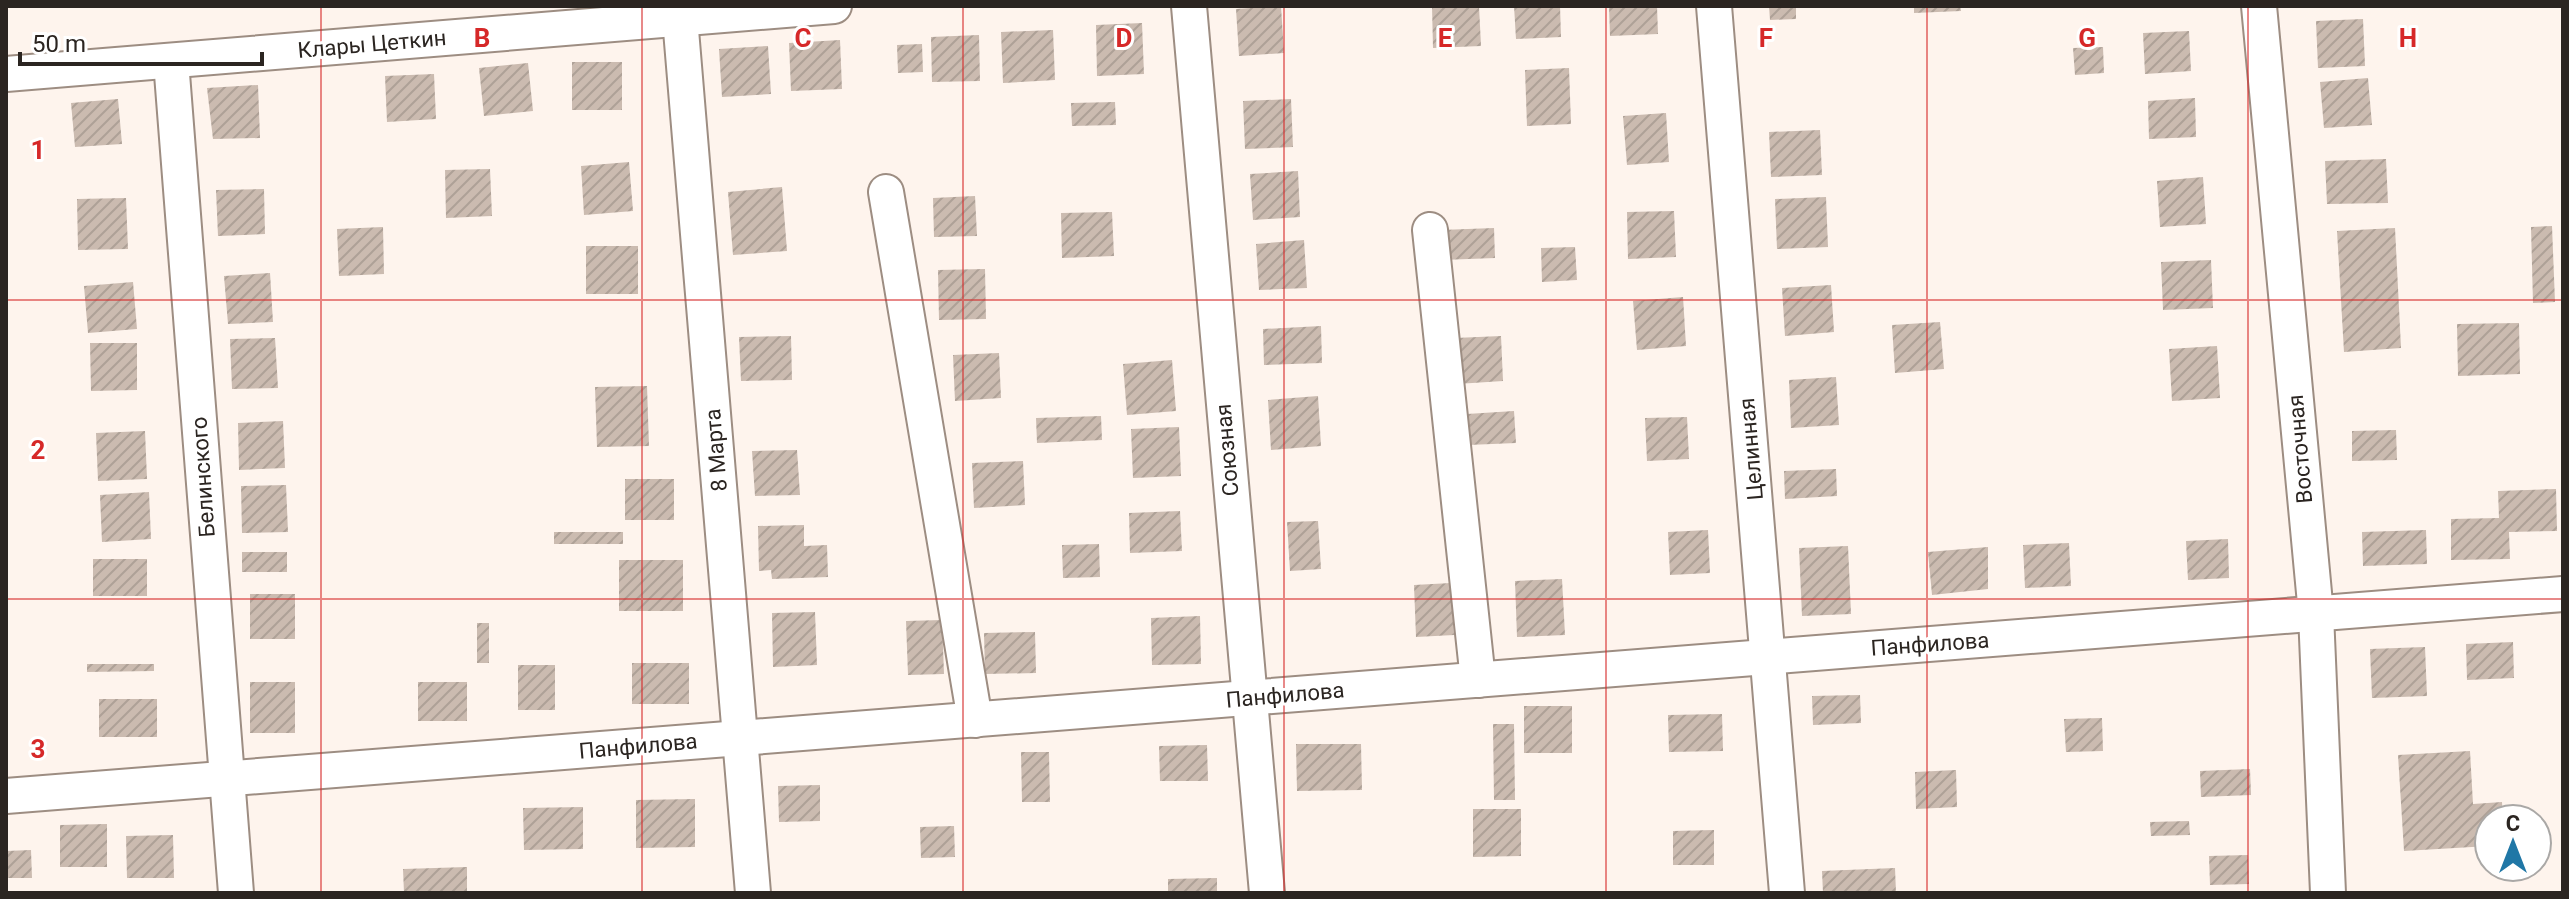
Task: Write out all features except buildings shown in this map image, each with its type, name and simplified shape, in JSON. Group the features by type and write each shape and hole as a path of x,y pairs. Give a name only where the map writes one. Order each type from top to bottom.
{"street":[{"name":"Клары Цеткин","path":"6,74 679,12 834,6"},
{"name":"Союзная","path":"1189,6 1267,893"},
{"name":"Целинная","path":"1714,6 1787,893"},
{"name":"Восточная","path":"2259,6 2316,614 2328,893"},
{"name":"8 Марта","path":"679,12 753,893"},
{"name":"Белинского","path":"171,61 236,893"},
{"path":"886,192 975,720"},
{"path":"1430,230 1478,680"},
{"name":"Панфилова","path":"6,796 2563,594"}]}
